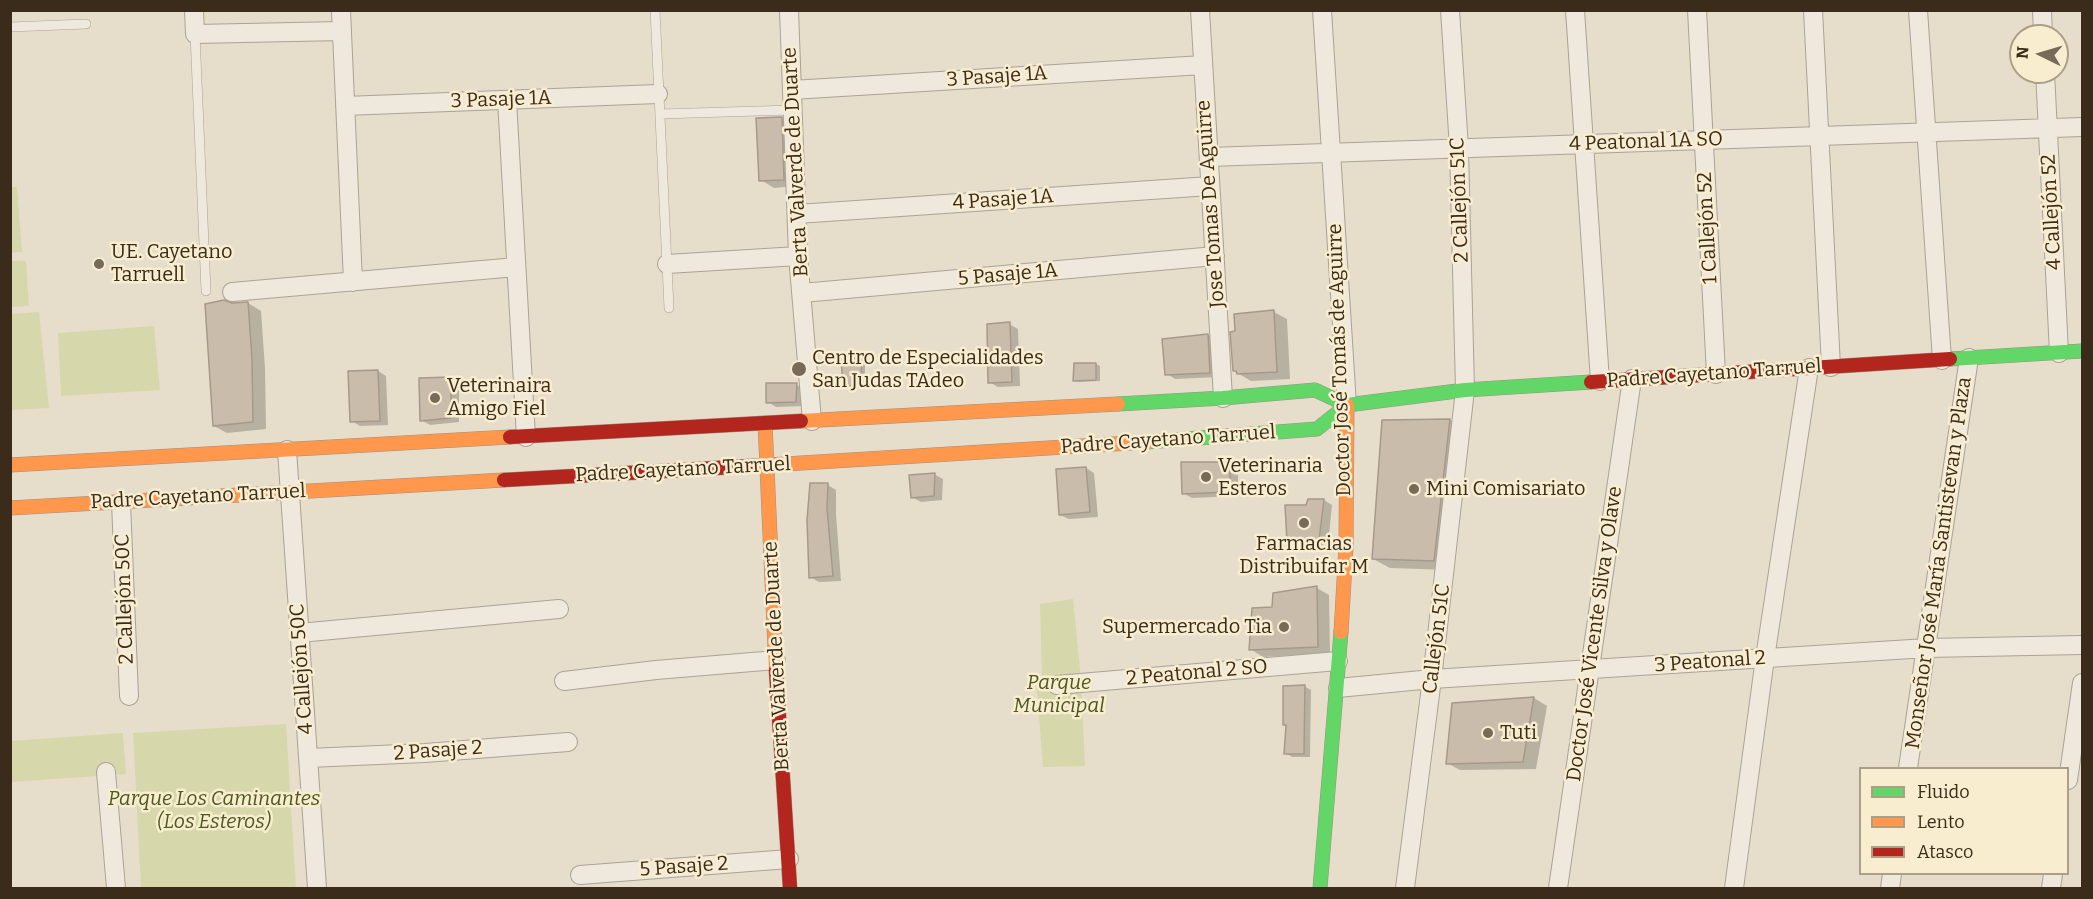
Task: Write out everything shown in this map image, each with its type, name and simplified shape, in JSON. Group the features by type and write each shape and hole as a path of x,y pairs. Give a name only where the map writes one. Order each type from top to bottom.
{"street":[{"path":"194,10 195,34 342,31"},
{"path":"341,10 353,282"},
{"name":"Berta Valverde de Duarte","path":"789,10 798,256 812,421"},
{"name":"Jose Tomas De Aguirre","path":"1200,10 1223,398"},
{"name":"Doctor José Tomás de Aguirre","path":"1320,888 1338,688 1346,547 1347,405 1322,10"},
{"name":"2 Callejón 51C","path":"1450,10 1459,148 1465,390"},
{"path":"1575,10 1600,381"},
{"name":"1 Callejón 52","path":"1697,10 1716,374"},
{"path":"1813,10 1831,367"},
{"name":"Monseñor José María Santistevan y Plaza","path":"1918,10 1942,360"},
{"name":"3 Pasaje 1A","path":"792,90 1203,65"},
{"name":"4 Callejón 52","path":"2046,84 2059,352"},
{"name":"3 Pasaje 1A","path":"345,106 658,94"},
{"path":"507,100 526,437"},
{"name":"4 Peatonal 1A SO","path":"1209,157 2082,127"},
{"name":"4 Pasaje 1A","path":"796,214 1210,186"},
{"path":"667,264 798,256"},
{"name":"5 Pasaje 1A","path":"802,293 1215,256"},
{"path":"232,292 516,267"},
{"name":"Padre Cayetano Tarruel","path":"10,508 1046,450 1317,429 1347,405 1465,390 2082,351"},
{"name":"Monseñor José María Santistevan y Plaza","path":"1908,767 1969,358"},
{"path":"1734,888 1765,658 1809,368"},
{"name":"Doctor José Vicente Silva y Olave","path":"1558,888 1632,379"},
{"name":"Padre Cayetano Tarruel","path":"10,465 1223,398 1315,390 1347,405"},
{"name":"Callejón 51C","path":"1405,888 1432,679 1465,390"},
{"name":"Berta Valverde de Duarte","path":"765,423 790,888"},
{"name":"4 Callejón 50C","path":"287,450 317,888"},
{"name":"2 Callejón 50C","path":"121,502 129,696"},
{"path":"300,633 559,609"},
{"name":"3 Peatonal 2","path":"1338,688 1432,679 1927,648 2082,645"},
{"path":"564,681 656,670 776,660"},
{"name":"2 Peatonal 2 SO","path":"1057,685 1338,661"},
{"path":"2069,767 2082,683"},
{"name":"2 Pasaje 2","path":"308,758 425,753 568,742"},
{"path":"106,772 116,888"},
{"name":"5 Pasaje 2","path":"580,875 789,859"}],"lane":[{"path":"655,10 669,308"},
{"path":"10,27 86,24"},
{"path":"195,34 206,291"},
{"path":"660,114 792,111"}],"green space":[{"path":"11,187 17,187 22,252 11,253"},
{"path":"11,261 26,261 29,306 11,307"},
{"path":"39,312 49,408 11,410 11,314"},
{"path":"154,326 160,390 61,396 58,333"},
{"name":"Parque Municipal","path":"1073,599 1081,679 1085,766 1043,767 1036,678 1042,676 1040,604"},
{"name":"Parque Los Caminantes (Los Esteros)","path":"286,724 296,888 141,888 133,733"},
{"path":"123,733 126,774 11,782 11,741"}],"building":[{"path":"782,117 784,180 759,181 756,118"},
{"path":"224,300 232,303 248,302 253,422 213,426 205,304"},
{"path":"1274,310 1277,372 1237,374 1233,371 1230,332 1235,331 1234,314"},
{"path":"1010,322 1012,382 988,383 987,324"},
{"path":"1208,334 1210,373 1165,375 1162,339"},
{"path":"861,358 862,386 843,386 841,359"},
{"path":"1074,363 1096,363 1096,380 1073,381"},
{"path":"378,370 380,421 350,422 348,371"},
{"name":"Veterinaira Amigo Fiel","path":"451,377 451,418 420,421 419,378"},
{"path":"766,383 797,383 796,402 766,403"},
{"name":"Mini Comisariato","path":"1450,419 1434,561 1372,559 1382,420"},
{"name":"Veterinaria Esteros","path":"1181,462 1230,462 1230,492 1182,494"},
{"path":"1086,467 1090,512 1059,515 1056,469"},
{"path":"935,473 934,496 911,498 909,475"},
{"path":"810,483 828,483 827,508 833,576 809,578 807,520"},
{"name":"Farmacias Distribuifar M","path":"1308,499 1324,499 1319,540 1287,542 1285,505 1306,505"},
{"name":"Supermercado Tia","path":"1317,586 1318,647 1249,650 1252,608 1272,607 1273,593"},
{"path":"1305,685 1304,754 1284,754 1286,725 1283,725 1283,686"},
{"name":"Tuti","path":"1534,697 1523,762 1446,764 1452,703"}],"traffic: fast":[{"path":"1950,359 2082,351"},
{"path":"1118,404 1315,390 1347,405 1465,390 1591,382"},
{"path":"1147,442 1317,429 1347,405"},
{"path":"1320,888 1341,632"}],"traffic: slow":[{"path":"801,421 1118,404"},
{"path":"1341,632 1346,547 1347,405"},
{"path":"765,423 776,670"},
{"path":"10,465 510,437"},
{"path":"752,466 1147,442"},
{"path":"10,508 504,480"}],"traffic: jam":[{"path":"1591,382 1950,359"},
{"path":"510,437 801,421"},
{"path":"504,480 752,466"},
{"path":"776,670 790,888"}],"place":[{"name":"UE. Cayetano Tarruell","path":"99,264"},
{"name":"Centro de Especialidades San Judas TAdeo","path":"799,369"},
{"name":"Veterinaira Amigo Fiel","path":"435,398"},
{"name":"Veterinaria Esteros","path":"1206,477"},
{"name":"Mini Comisariato","path":"1414,489"},
{"name":"Farmacias Distribuifar M","path":"1304,523"},
{"name":"Supermercado Tia","path":"1284,627"},
{"name":"Tuti","path":"1488,733"}]}
